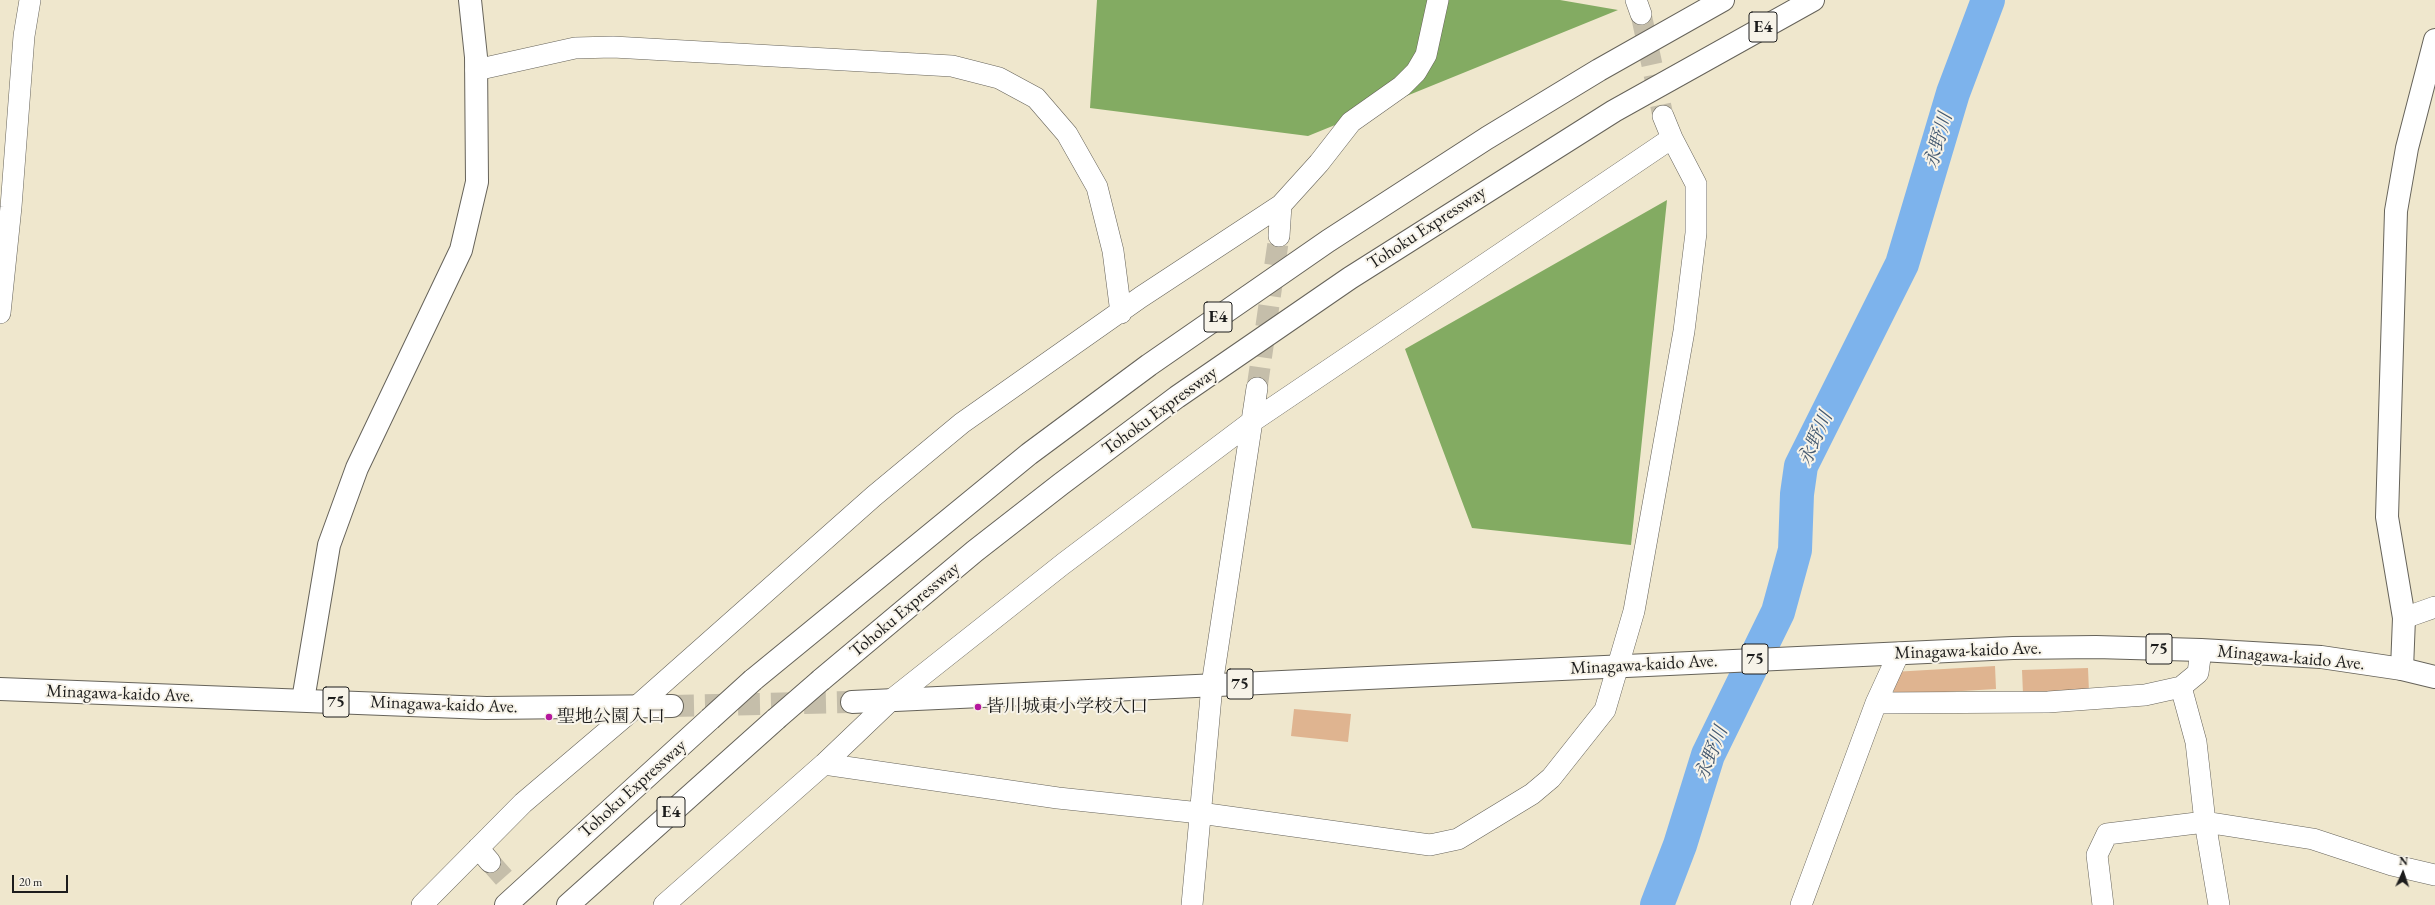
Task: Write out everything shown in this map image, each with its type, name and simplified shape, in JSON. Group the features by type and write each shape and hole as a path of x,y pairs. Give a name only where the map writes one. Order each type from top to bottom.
{"main road":[{"path":"303,700 329,545 357,468 461,250 477,182 476,70 470,0"},
{"name":"Tohoku Expressway","path":"568,905 776,719 975,552 1061,484 1184,393 1350,278 1506,177 1614,111 1813,0"},
{"name":"Tohoku Expressway","path":"506,905 753,680 1029,454 1155,360 1328,241 1487,138 1599,70 1720,1"},
{"path":"2402,669 2404,618 2387,517 2396,211 2407,148 2435,40"},
{"name":"Minagawa-kaido Ave.","path":"852,702 1891,653 2096,647 2201,650 2321,658 2402,669 2435,677"},
{"name":"Minagawa-kaido Ave.","path":"0,689 486,708 672,706"}],"street":[{"path":"0,312 11,207 24,36 30,0"},
{"path":"422,905 484,855 523,803 636,706 874,496 962,423 1281,204 1319,163 1352,122 1402,86 1416,72 1426,55 1438,0"},
{"path":"476,70 575,48 613,46 952,66 999,78 1036,98 1067,134 1097,187 1113,251 1121,313"},
{"path":"824,764 1058,798 1200,813 1430,845 1458,839 1532,794 1551,778 1605,710 1624,665 1684,332 1696,233 1696,184 1672,138 1663,116"},
{"path":"664,905 824,764 890,701 1063,564 1250,423 1672,138"},
{"path":"1279,236 1281,204"},
{"path":"1192,905 1212,685 1250,423 1257,388"},
{"path":"2404,618 2435,607"},
{"path":"1876,703 2048,702 2144,695 2181,687 2198,674 2201,650"},
{"path":"1801,905 1876,703 1891,653"},
{"path":"2181,687 2196,742 2205,822 2219,905"},
{"path":"2102,905 2097,855 2107,834 2205,822 2313,839 2392,865 2435,875"}],"green space":[{"path":"1097,0 1560,0 1618,10 1308,136 1090,108"},
{"path":"1667,200 1631,545 1472,528 1405,349"}],"building":[{"path":"1995,666 1996,689 1894,695 1893,672"},
{"path":"2088,668 2089,692 2023,694 2022,670"},
{"path":"1294,709 1351,714 1348,742 1291,736"}],"waterway":[{"name":"永野川","path":"1657,905 1680,845 1708,755 1778,612 1795,550 1797,494 1801,466 1902,264 1953,93 1988,0"}],"tunnel":[{"path":"1641,14 1663,116"},
{"path":"1257,388 1279,236"},
{"path":"672,706 852,702"},
{"path":"490,862 528,905"}],"place":[{"name":"皆川城東小学校入口","path":"978,707"},
{"name":"聖地公園入口","path":"549,717"}]}
